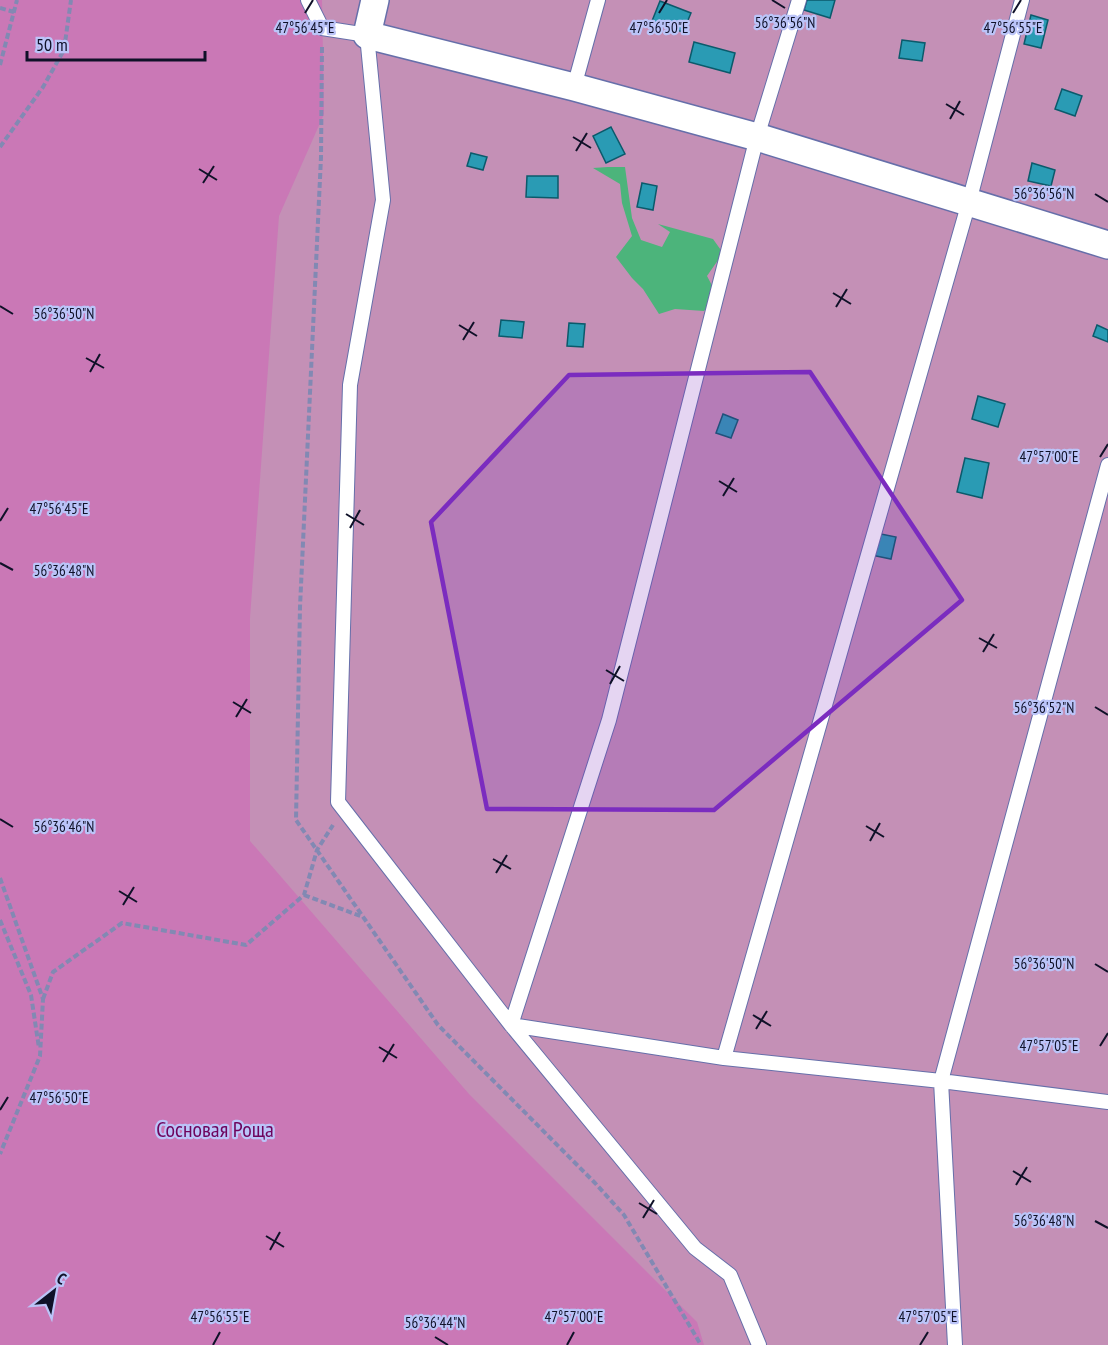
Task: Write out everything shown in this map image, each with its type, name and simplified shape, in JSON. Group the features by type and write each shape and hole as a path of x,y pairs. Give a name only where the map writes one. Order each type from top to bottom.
{"street":[{"path":"375,0 367,35 574,87 757,137 1108,245"}],"lane":[{"path":"308,0 322,28 367,35 383,200 350,385 338,802 511,1025 695,1248 730,1275 759,1345"},
{"path":"574,87 598,0"},
{"path":"511,1025 609,720 757,137 799,0"},
{"path":"724,1058 969,202 1022,0"},
{"path":"955,1345 941,1081 1108,465"},
{"path":"511,1025 724,1058 941,1081 1108,1102"}],"path":[{"path":"0,65 17,0"},
{"path":"0,147 44,87 64,50 71,0"},
{"path":"0,8 14,12"},
{"path":"322,28 321,157 300,607 296,820 438,1024 624,1215 701,1345"},
{"path":"0,1154 40,1056 43,999 53,972 122,922 246,945 304,895 317,850 343,809"},
{"path":"0,878 43,999"},
{"path":"304,895 364,918"},
{"path":"0,920 31,995 40,1056"}],"highlighted area":[{"path":"810,372 962,600 714,810 487,809 431,522 569,375"}],"green space":[{"path":"0,0 1108,0 1108,1345 0,1345"},
{"name":"Сосновая Роща","path":"0,0 322,0 324,114 279,216 250,618 250,841 469,1094 697,1322 704,1345 0,1345"}],"shaded area":[{"path":"625,167 632,218 641,240 662,247 670,232 658,224 713,239 723,253 707,276 717,295 704,311 675,309 659,314 643,289 616,257 632,236 622,203 620,184 593,168"}],"building":[{"path":"807,0 835,0 830,18 804,10"},
{"path":"660,1 691,13 683,32 652,21"},
{"path":"1031,15 1048,20 1041,48 1024,44"},
{"path":"902,40 925,43 922,61 899,58"},
{"path":"694,42 735,53 730,73 689,62"},
{"path":"1062,89 1082,96 1075,116 1055,109"},
{"path":"611,127 625,154 606,163 593,136"},
{"path":"471,153 487,157 483,170 467,166"},
{"path":"1032,163 1055,170 1051,186 1028,181"},
{"path":"527,176 558,176 558,198 526,197"},
{"path":"642,183 657,186 653,210 637,207"},
{"path":"501,320 524,322 522,338 499,336"},
{"path":"569,323 585,324 583,347 567,346"},
{"path":"1097,325 1108,330 1108,342 1093,336"},
{"path":"978,396 1005,404 998,427 972,419"},
{"path":"723,414 738,420 731,438 716,433"},
{"path":"965,458 989,463 982,498 957,492"},
{"path":"876,533 896,537 891,559 871,555"}]}
